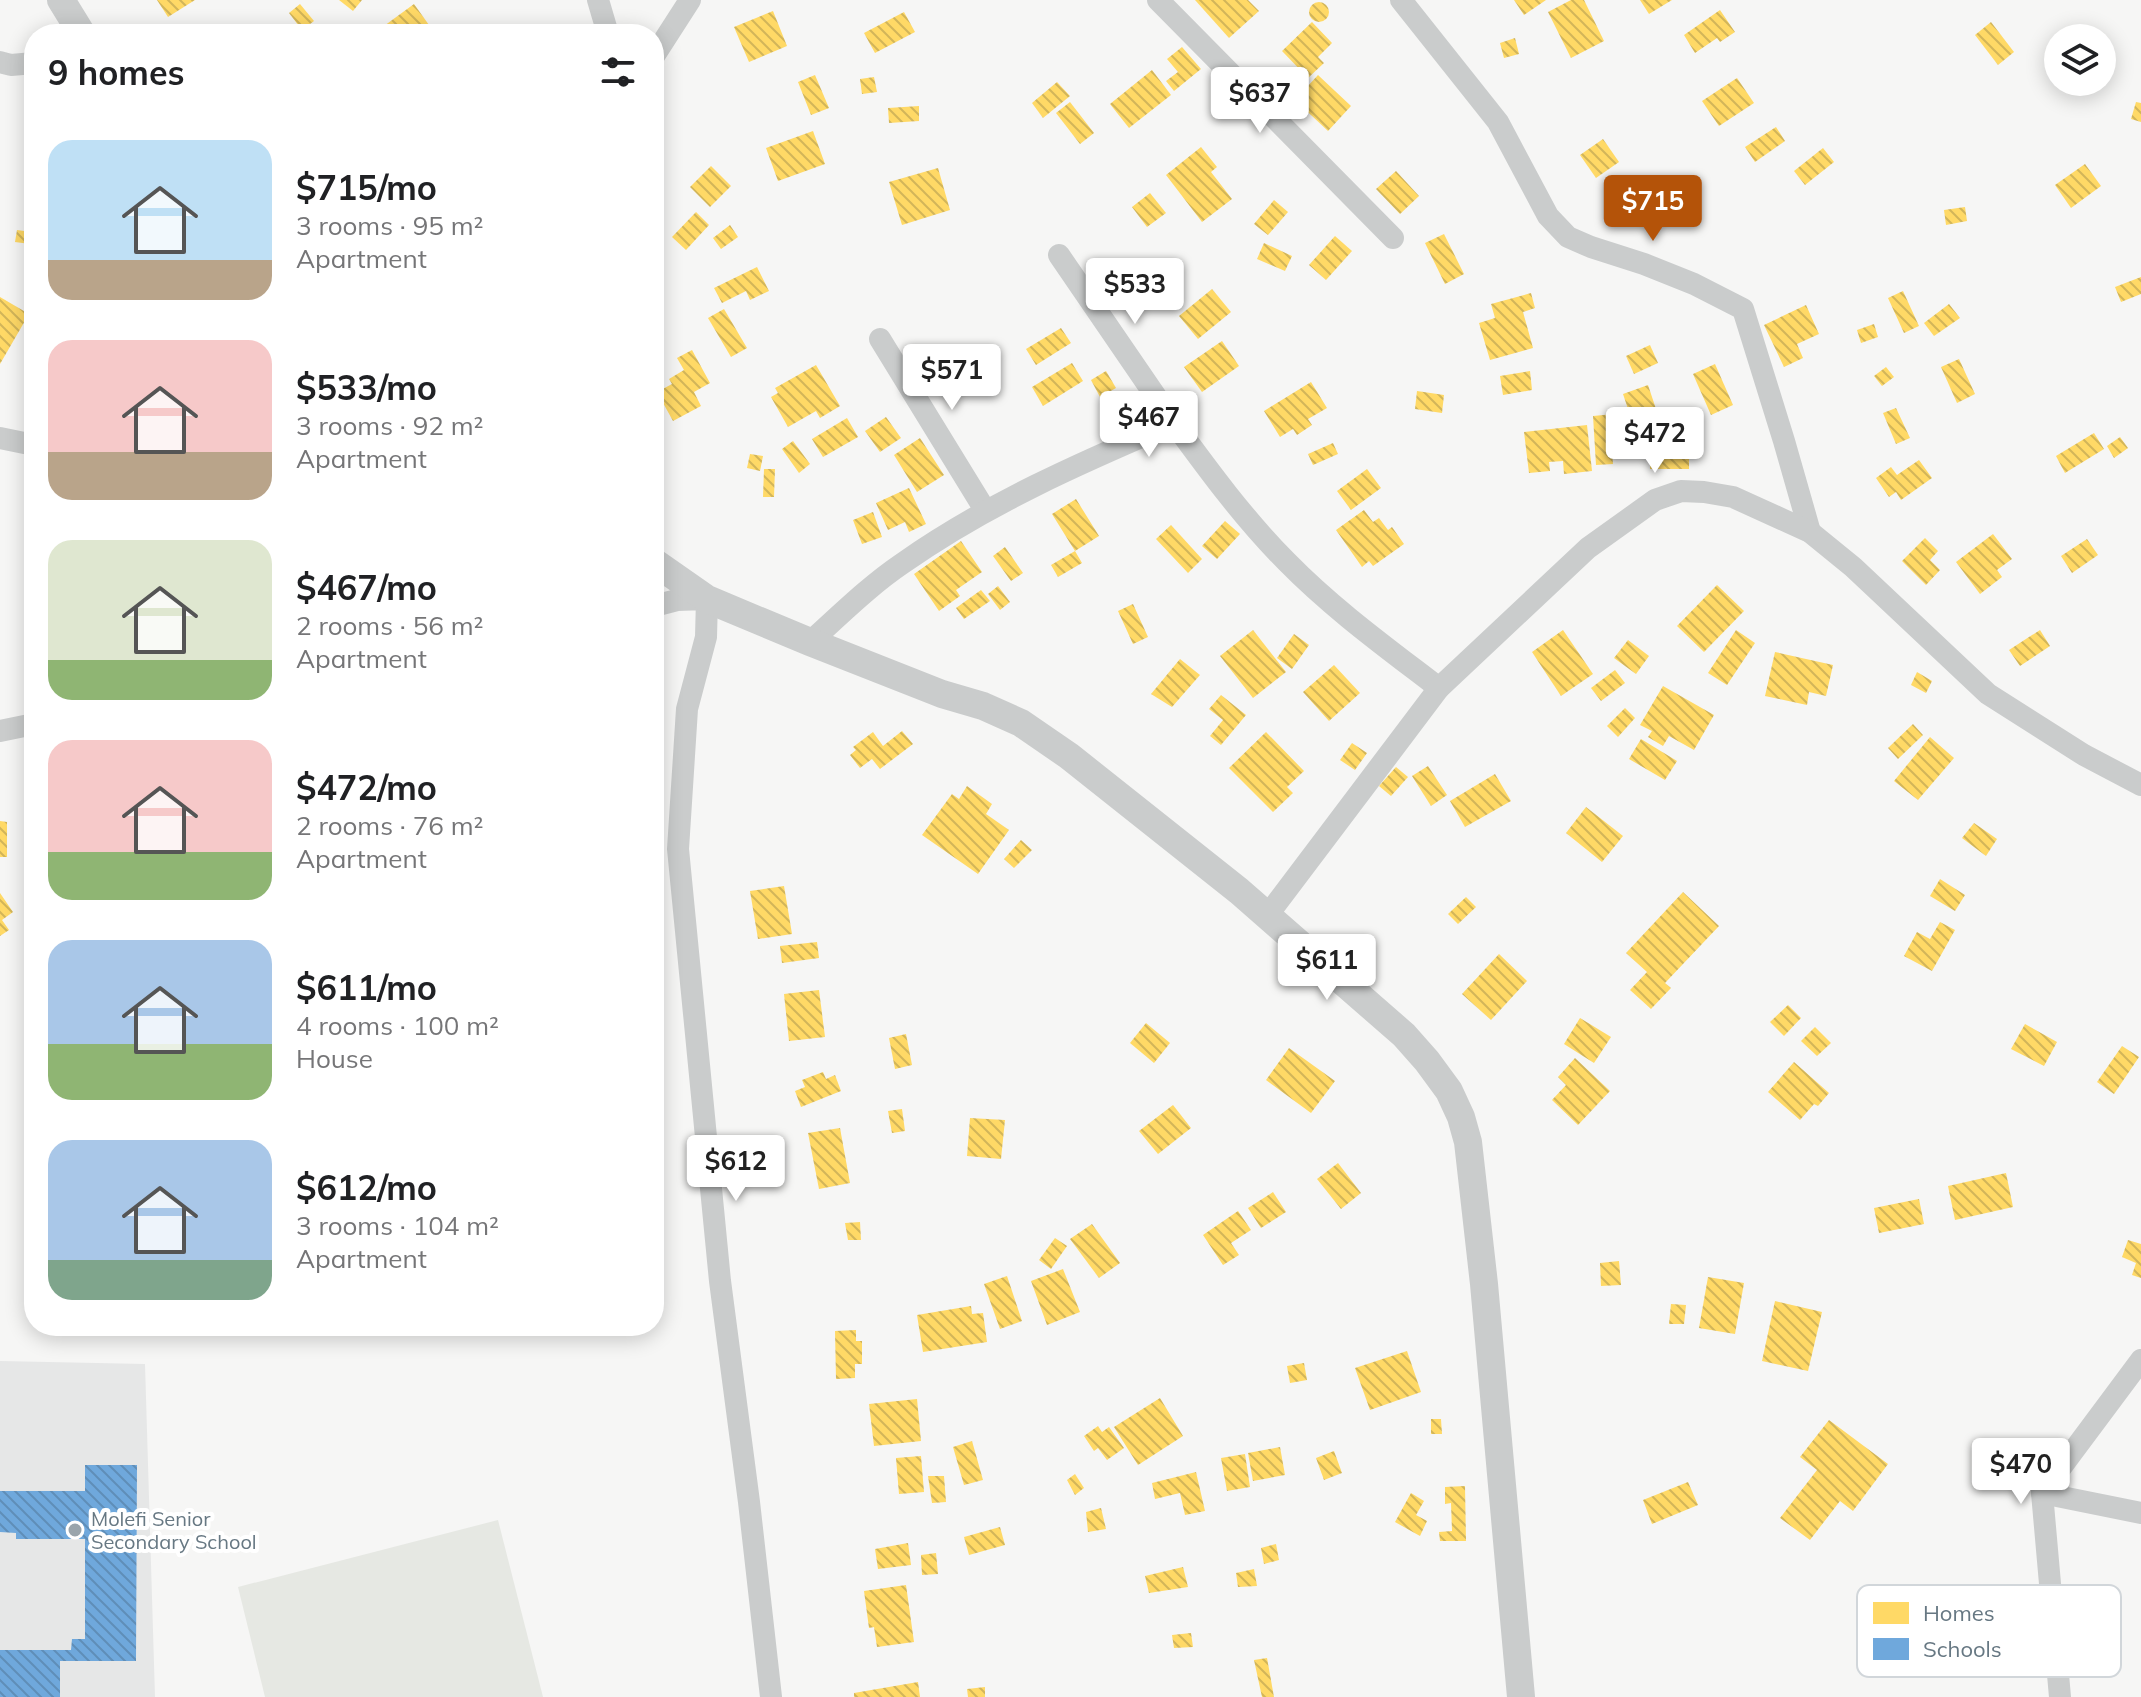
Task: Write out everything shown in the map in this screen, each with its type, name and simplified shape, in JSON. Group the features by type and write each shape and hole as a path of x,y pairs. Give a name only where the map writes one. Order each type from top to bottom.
{"street":[{"path":"61,0 76,24"},
{"path":"598,0 605,24"},
{"path":"664,40 690,0"},
{"path":"1158,0 1393,238"},
{"path":"1401,0 1498,122 1548,216 1568,237 1694,284 1743,309 1810,532"},
{"path":"0,62 24,64"},
{"path":"1059,255 1174,423 1286,561 1325,598 1439,688"},
{"path":"880,339 985,510"},
{"path":"810,642 902,563 985,510 1066,470 1174,423"},
{"path":"0,438 24,443"},
{"path":"1267,916 1439,688 1588,548 1655,500 1681,491 1733,497 1810,532 1853,567 1988,694 2084,755 2141,785"},
{"path":"664,570 707,599 1021,723 1069,756 1239,891 1404,1035 1427,1061 1449,1091 1468,1142 1521,1697"},
{"path":"664,603 707,599"},
{"path":"707,599 706,637 687,709 678,849 720,1281 771,1697"},
{"path":"0,731 24,726"},
{"path":"2050,1585 2042,1493 2141,1360"},
{"path":"2042,1493 2141,1513"},
{"path":"2058,1677 2060,1697"}],"shaded area":[{"name":"Molefi Senior Secondary School","path":"0,1361 145,1364 155,1697 0,1697"},
{"path":"498,1520 543,1697 265,1697 238,1587"}],"building: Homes":[{"path":"157,0 195,0 168,17"},
{"path":"339,0 362,0 353,11"},
{"path":"1195,0 1248,0 1259,11 1229,38"},
{"path":"1514,0 1546,0 1524,15"},
{"path":"1571,0 1584,0 1604,41 1571,58 1548,12"},
{"path":"1640,0 1672,0 1649,14"},
{"path":"1315,2 1323,2 1329,12 1323,22 1315,22 1309,16 1309,8"},
{"path":"300,4 314,21 297,24 289,13"},
{"path":"414,4 428,24 387,24"},
{"path":"1720,10 1735,32 1720,42 1717,38 1695,53 1684,35"},
{"path":"773,11 787,46 749,62 734,27"},
{"path":"904,12 915,32 875,53 864,33"},
{"path":"1312,22 1332,43 1318,57 1324,63 1308,78 1282,51"},
{"path":"1991,22 2014,52 1998,65 1975,35"},
{"path":"1515,38 1519,54 1504,58 1500,43"},
{"path":"1182,47 1201,69 1174,91 1166,81 1178,72 1167,59"},
{"path":"1152,70 1171,95 1129,128 1110,104"},
{"path":"815,75 829,108 811,115 798,82"},
{"path":"1318,75 1351,106 1328,131 1295,100"},
{"path":"874,77 877,92 862,94 860,79"},
{"path":"1737,78 1754,103 1719,126 1702,101"},
{"path":"1057,82 1070,96 1043,118 1032,103"},
{"path":"1070,102 1094,133 1080,144 1056,113"},
{"path":"2136,102 2141,103 2141,122 2131,119"},
{"path":"919,106 919,121 889,123 888,108"},
{"path":"1776,127 1785,141 1755,162 1745,147"},
{"path":"813,131 825,164 778,181 766,148"},
{"path":"1603,139 1619,162 1596,178 1580,155"},
{"path":"1201,147 1217,167 1211,172 1232,199 1202,222 1166,175"},
{"path":"1823,148 1834,162 1805,185 1794,171"},
{"path":"2085,164 2101,186 2071,208 2055,185"},
{"path":"711,166 731,186 710,207 690,187"},
{"path":"938,168 950,210 902,225 889,182"},
{"path":"1396,171 1419,196 1400,214 1376,189"},
{"path":"1150,193 1166,213 1147,227 1132,207"},
{"path":"1274,200 1288,212 1268,235 1254,224"},
{"path":"1965,207 1967,221 1946,225 1944,210"},
{"path":"696,212 709,225 686,250 672,237"},
{"path":"730,225 738,237 721,249 713,238"},
{"path":"17,230 24,231 24,243 15,242"},
{"path":"1444,234 1464,274 1445,284 1425,243"},
{"path":"1335,236 1352,251 1326,280 1309,265"},
{"path":"1264,243 1292,256 1285,271 1257,259"},
{"path":"757,267 769,291 750,300 746,291 722,303 714,288"},
{"path":"2141,277 2141,294 2121,302 2115,287"},
{"path":"1212,289 1231,312 1198,339 1179,316"},
{"path":"1903,291 1919,326 1904,333 1888,298"},
{"path":"1531,293 1535,308 1523,312 1533,348 1490,360 1479,323 1495,318 1491,304"},
{"path":"0,297 24,311 24,323 0,364"},
{"path":"1949,304 1960,318 1934,336 1924,323"},
{"path":"1806,305 1819,334 1797,344 1803,358 1784,367 1764,325"},
{"path":"724,309 747,348 731,357 708,318"},
{"path":"1874,324 1878,337 1861,343 1857,330"},
{"path":"1061,328 1071,343 1036,365 1026,349"},
{"path":"1222,341 1239,366 1202,392 1184,367"},
{"path":"1650,345 1658,363 1634,374 1626,356"},
{"path":"692,350 710,383 694,392 701,406 673,421 664,405 664,388 672,384 669,379 684,370 677,358"},
{"path":"1959,359 1975,394 1957,403 1941,367"},
{"path":"1072,363 1083,381 1043,406 1032,387"},
{"path":"1715,364 1733,405 1711,415 1693,374"},
{"path":"816,365 840,406 820,418 816,411 788,427 771,397 778,393 775,388"},
{"path":"1886,367 1894,377 1882,386 1874,376"},
{"path":"1106,371 1116,388 1100,397 1091,380"},
{"path":"1530,371 1532,390 1503,395 1500,376"},
{"path":"1311,382 1327,408 1308,419 1312,425 1297,435 1293,429 1280,437 1264,411"},
{"path":"1648,385 1659,418 1634,427 1623,394"},
{"path":"1417,391 1444,395 1442,413 1415,409"},
{"path":"1896,408 1910,438 1896,444 1883,413"},
{"path":"1614,414 1615,428 1610,428 1613,464 1596,465 1593,416"},
{"path":"886,417 901,438 880,452 865,431"},
{"path":"847,418 858,437 823,457 812,439"},
{"path":"1587,425 1592,471 1564,474 1563,461 1549,462 1550,471 1529,473 1524,432"},
{"path":"2094,433 2104,449 2065,473 2056,456"},
{"path":"2120,437 2128,448 2114,458 2107,446"},
{"path":"920,438 944,475 917,492 894,455"},
{"path":"793,441 810,464 799,473 782,449"},
{"path":"1333,443 1338,454 1313,465 1308,454"},
{"path":"1689,450 1689,469 1650,469 1650,451"},
{"path":"750,454 763,456 760,471 747,468"},
{"path":"1919,460 1932,478 1901,500 1896,492 1889,497 1876,478 1891,467 1897,475"},
{"path":"764,469 775,469 774,497 763,497"},
{"path":"1367,469 1381,488 1351,510 1337,491"},
{"path":"909,488 926,524 909,532 905,522 888,530 876,503"},
{"path":"1076,499 1099,536 1075,551 1052,514"},
{"path":"1364,510 1373,522 1379,518 1388,530 1392,527 1404,544 1373,566 1369,561 1362,567 1336,530"},
{"path":"873,512 882,537 862,544 853,520"},
{"path":"1225,521 1240,534 1217,559 1202,546"},
{"path":"1171,525 1202,559 1188,573 1156,539"},
{"path":"1993,534 2012,559 1997,570 2002,577 1980,594 1956,562"},
{"path":"1925,538 1938,551 1930,560 1940,570 1926,585 1902,561"},
{"path":"2087,539 2098,555 2072,573 2061,556"},
{"path":"961,541 982,572 956,590 960,596 939,611 914,574"},
{"path":"1005,547 1023,573 1011,581 993,556"},
{"path":"1075,551 1082,563 1058,577 1051,565"},
{"path":"1717,585 1744,611 1704,652 1677,626"},
{"path":"998,586 1010,602 1000,610 988,594"},
{"path":"981,590 990,601 964,619 956,608"},
{"path":"1133,604 1148,637 1133,644 1118,611"},
{"path":"1253,630 1286,672 1253,698 1220,656"},
{"path":"1563,630 1593,674 1561,696 1532,652"},
{"path":"1736,630 1755,643 1727,685 1708,673"},
{"path":"2040,630 2050,646 2020,666 2009,650"},
{"path":"1294,634 1309,645 1292,669 1277,658"},
{"path":"1628,640 1649,656 1636,674 1614,658"},
{"path":"1775,652 1833,665 1826,696 1809,692 1807,705 1765,696"},
{"path":"1180,659 1200,675 1172,707 1151,694"},
{"path":"1334,665 1360,693 1329,721 1303,692"},
{"path":"1615,670 1625,683 1601,701 1591,688"},
{"path":"1917,672 1932,681 1926,693 1911,685"},
{"path":"1663,686 1714,715 1694,750 1669,736 1663,746 1648,737 1652,731 1640,725"},
{"path":"1221,695 1246,715 1221,745 1210,736 1223,720 1209,709"},
{"path":"1625,708 1635,718 1618,737 1607,726"},
{"path":"1913,724 1923,735 1898,759 1888,748"},
{"path":"902,731 913,744 880,769 872,759 860,768 850,755 856,750 853,747 873,732 883,746"},
{"path":"1266,732 1304,771 1287,787 1293,793 1273,812 1229,768"},
{"path":"1930,737 1954,758 1918,800 1894,781"},
{"path":"1641,739 1677,761 1665,780 1629,759"},
{"path":"1352,743 1367,753 1355,770 1340,760"},
{"path":"1428,766 1447,795 1431,806 1412,776"},
{"path":"1396,767 1408,777 1391,796 1379,786"},
{"path":"1495,774 1511,801 1465,827 1450,801"},
{"path":"967,786 992,804 986,814 1009,830 978,874 922,835 952,794 959,799"},
{"path":"1586,807 1623,836 1602,862 1566,833"},
{"path":"0,821 7,822 7,857 0,857"},
{"path":"1974,823 1997,839 1986,856 1962,838"},
{"path":"1021,840 1032,850 1014,868 1004,859"},
{"path":"1940,879 1965,895 1955,911 1930,896"},
{"path":"784,886 792,934 758,939 750,891"},
{"path":"1683,892 1719,926 1665,983 1671,988 1651,1009 1630,990 1647,972 1626,953"},
{"path":"0,893 13,912 2,920 9,930 0,936"},
{"path":"1466,897 1476,907 1458,924 1448,914"},
{"path":"1940,922 1955,930 1932,971 1904,956 1917,932 1930,939"},
{"path":"817,942 819,958 782,963 780,946"},
{"path":"1499,954 1527,981 1491,1020 1462,994"},
{"path":"819,990 825,1037 789,1041 784,994"},
{"path":"1788,1005 1801,1018 1784,1036 1770,1022"},
{"path":"1580,1018 1611,1037 1594,1063 1564,1044"},
{"path":"1146,1023 1170,1043 1154,1063 1130,1043"},
{"path":"2025,1024 2057,1042 2044,1066 2011,1049"},
{"path":"1815,1027 1831,1043 1817,1056 1801,1041"},
{"path":"906,1034 912,1065 895,1069 889,1038"},
{"path":"2122,1046 2139,1057 2114,1094 2097,1082"},
{"path":"1289,1048 1335,1081 1311,1113 1266,1080"},
{"path":"1575,1058 1610,1091 1578,1125 1552,1100 1566,1085 1558,1077"},
{"path":"1794,1062 1829,1093 1800,1120 1768,1092"},
{"path":"823,1072 826,1079 835,1075 841,1091 801,1107 795,1091 805,1087 802,1080"},
{"path":"1173,1105 1191,1128 1158,1154 1139,1131"},
{"path":"902,1109 905,1131 892,1133 888,1111"},
{"path":"970,1118 1005,1120 1001,1159 967,1156"},
{"path":"840,1128 850,1183 819,1189 808,1133"},
{"path":"1338,1163 1361,1193 1341,1209 1317,1179"},
{"path":"2006,1173 2013,1207 1955,1220 1948,1186"},
{"path":"1273,1192 1286,1212 1261,1228 1248,1208"},
{"path":"1919,1199 1924,1224 1879,1233 1874,1208"},
{"path":"1238,1211 1251,1230 1231,1243 1239,1255 1223,1265 1203,1235"},
{"path":"860,1222 861,1240 848,1240 845,1223"},
{"path":"1092,1224 1120,1263 1099,1278 1070,1239"},
{"path":"1055,1238 1067,1246 1051,1269 1039,1260"},
{"path":"2128,1240 2141,1244 2141,1278 2132,1275 2136,1263 2122,1257"},
{"path":"1619,1261 1621,1285 1601,1286 1600,1263"},
{"path":"1063,1269 1080,1312 1047,1325 1031,1281"},
{"path":"1007,1276 1022,1321 1000,1329 984,1284"},
{"path":"1708,1277 1744,1283 1735,1334 1699,1328"},
{"path":"1775,1301 1822,1312 1808,1371 1762,1361"},
{"path":"1671,1304 1686,1305 1684,1324 1669,1324"},
{"path":"971,1306 972,1314 983,1313 987,1342 923,1352 917,1315"},
{"path":"856,1330 856,1341 862,1341 862,1364 855,1364 855,1378 836,1379 835,1331"},
{"path":"1407,1351 1421,1392 1370,1410 1355,1368"},
{"path":"1304,1363 1307,1380 1290,1383 1287,1366"},
{"path":"1160,1398 1183,1436 1138,1465 1114,1427"},
{"path":"917,1399 921,1441 874,1446 869,1404"},
{"path":"1431,1419 1441,1419 1442,1434 1431,1434"},
{"path":"1829,1420 1888,1464 1853,1511 1840,1501 1810,1540 1780,1518 1817,1470 1800,1457"},
{"path":"1098,1426 1102,1432 1109,1427 1124,1448 1107,1460 1098,1448 1094,1451 1084,1436"},
{"path":"972,1441 983,1480 964,1485 953,1447"},
{"path":"1280,1447 1285,1475 1253,1481 1248,1453"},
{"path":"1334,1451 1342,1473 1324,1480 1316,1458"},
{"path":"1245,1454 1250,1487 1227,1491 1221,1458"},
{"path":"921,1456 924,1492 899,1494 896,1458"},
{"path":"1196,1472 1205,1511 1185,1515 1180,1493 1155,1499 1152,1483"},
{"path":"1075,1474 1084,1488 1075,1495 1067,1480"},
{"path":"928,1476 944,1476 946,1502 932,1503"},
{"path":"1688,1482 1698,1505 1652,1524 1643,1500"},
{"path":"1465,1486 1466,1541 1440,1541 1439,1532 1452,1531 1451,1503 1445,1504 1445,1487"},
{"path":"1411,1493 1424,1501 1416,1515 1427,1521 1420,1536 1395,1522"},
{"path":"1101,1508 1106,1529 1088,1532 1086,1512"},
{"path":"1000,1527 1005,1545 969,1555 964,1537"},
{"path":"908,1543 911,1565 878,1569 875,1549"},
{"path":"1276,1544 1279,1560 1264,1564 1261,1548"},
{"path":"936,1553 938,1574 922,1575 921,1555"},
{"path":"1183,1567 1188,1587 1149,1593 1145,1576"},
{"path":"1254,1569 1257,1586 1238,1587 1236,1573"},
{"path":"906,1585 914,1642 877,1647 874,1627 869,1628 864,1591"},
{"path":"1191,1633 1193,1647 1174,1648 1172,1635"},
{"path":"1267,1658 1274,1697 1262,1697 1254,1660"},
{"path":"918,1682 920,1697 854,1697 854,1693"},
{"path":"985,1687 985,1697 968,1697 967,1689"}],"building: Schools":[{"path":"85,1465 137,1465 136,1661 60,1661 60,1697 0,1697 0,1650 71,1650 72,1639 85,1639 85,1539 16,1539 16,1533 0,1532 0,1491 85,1491"}],"place":[{"name":"Molefi Senior Secondary School","path":"75,1530"}]}
